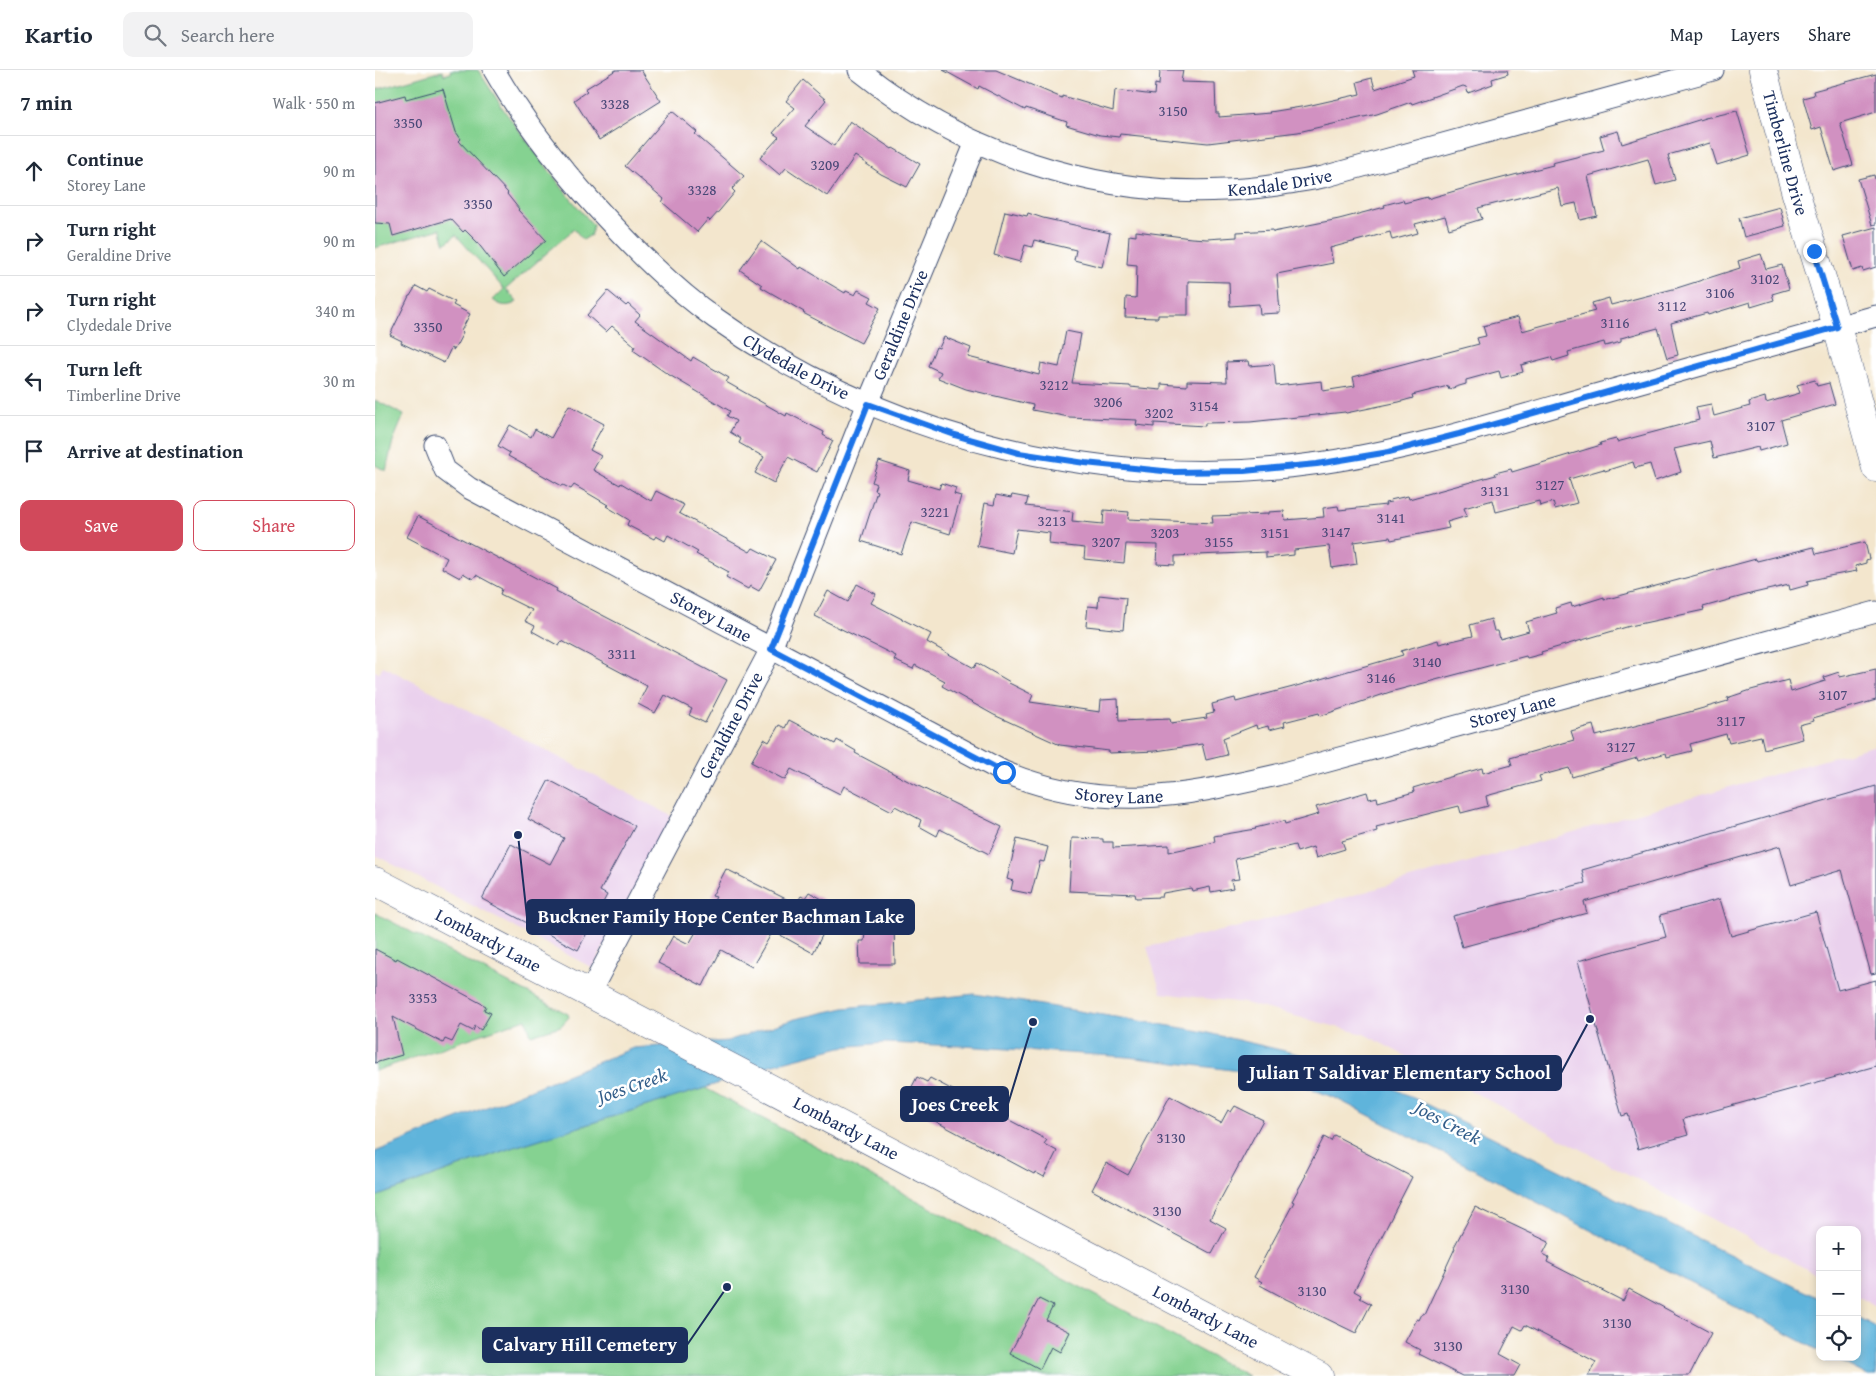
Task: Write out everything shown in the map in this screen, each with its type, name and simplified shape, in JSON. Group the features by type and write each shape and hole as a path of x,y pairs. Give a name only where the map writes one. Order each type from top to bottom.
{"main road":[{"name":"Timberline Drive","path":"1763,70 1796,194 1837,327 1876,468"},
{"name":"Lombardy Lane","path":"375,881 1319,1376"}],"street":[{"name":"Clydedale Drive","path":"494,70 522,115 580,189 640,253 711,315 761,349 814,378 868,404 955,435 1019,453 1085,463 1173,472 1244,471 1317,464 1389,452 1459,434 1876,316"},
{"name":"Kendale Drive","path":"859,70 912,108 976,142 1013,157 1100,181 1143,188 1192,191 1266,187 1323,178 1713,70"},
{"name":"Geraldine Drive","path":"589,994 771,649 868,404 976,142"},
{"name":"Storey Lane","path":"435,445 445,470 469,488 1004,772 1032,784 1086,796 1123,798 1165,797 1221,788 1277,775 1876,612"}],"shaded area":[{"path":"383,666 672,816 593,968 375,855 375,671 379,673"},
{"path":"1876,745 1876,1306 1861,1298 1861,1226 1816,1226 1816,1274 1364,1034 1244,1003 1161,993 1147,947 1253,924"}],"green space":[{"path":"450,70 478,70 506,113 566,193 593,225 591,235 583,240 574,229 506,289 517,302 511,305 502,305 493,300 504,289 456,235 445,244 440,229 375,248 375,90 442,71 444,75 451,73"},
{"path":"375,400 404,415 393,441 386,471 375,465"},
{"path":"375,913 568,1014 569,1017 561,1026 531,1035 526,1019 375,1071"},
{"path":"705,1088 1248,1376 375,1376 375,1197 511,1148"}],"water":[{"path":"974,994 1195,1030 1332,1062 1371,1077 1816,1297 1816,1349 1335,1098 1291,1081 1256,1073 1128,1057 963,1046 884,1043 841,1047 771,1065 705,1088 511,1148 375,1197 375,1152 633,1048 727,1041 795,1019 844,1008"},
{"path":"1861,1319 1876,1327 1876,1376 1868,1376 1840,1361 1861,1361"}],"building":[{"path":"616,70 641,70 661,101 599,140 574,100 587,91 585,89"},
{"path":"943,70 996,70 1062,98 1062,96 1113,111 1115,90 1154,95 1155,84 1159,85 1160,70 1183,70 1181,82 1215,83 1216,113 1219,113 1219,117 1271,113 1360,94 1357,82 1372,78 1375,89 1414,76 1412,70 1507,70 1508,74 1492,79 1493,84 1468,93 1466,87 1463,86 1377,114 1298,132 1208,143 1120,134 1119,137 1100,135 1066,125 1067,122 1026,108 1025,110 979,86 978,89"},
{"path":"1876,74 1876,112 1840,123 1853,165 1834,171 1821,127 1812,130 1803,98 1814,95 1813,91"},
{"path":"803,80 826,100 805,126 834,146 850,121 892,149 920,164 907,187 881,174 855,156 827,196 786,168 780,175 760,158 779,137 773,133 795,108 786,101"},
{"path":"443,89 456,132 461,139 459,141 508,193 518,210 546,240 504,277 477,242 465,230 463,232 451,219 393,236 390,224 375,223 375,103 405,95 406,99"},
{"path":"672,111 697,132 695,134 744,176 732,189 735,192 720,210 710,221 708,219 697,232 662,202 664,199 625,166"},
{"path":"1737,111 1750,155 1717,165 1710,143 1668,155 1675,180 1656,185 1648,159 1588,176 1597,216 1580,220 1576,203 1562,206 1558,188 1478,208 1482,219 1449,229 1445,216 1415,224 1418,233 1392,240 1390,232 1330,248 1333,263 1277,274 1280,313 1260,314 1259,304 1230,306 1229,282 1188,281 1188,315 1158,315 1158,318 1125,317 1126,297 1136,298 1137,265 1127,264 1129,235 1136,236 1136,231 1207,239 1237,237 1237,232 1273,230 1273,232 1339,219 1385,207 1384,205 1403,200 1404,203 1427,197 1427,199 1604,150 1600,136 1618,131 1622,144 1705,118"},
{"path":"1874,175 1876,183 1876,224 1872,225 1858,179"},
{"path":"1780,207 1785,226 1744,237 1739,218"},
{"path":"1005,211 1027,216 1028,213 1110,233 1102,267 1074,260 1076,250 1034,240 1032,247 1025,245 1020,262 994,255"},
{"path":"1876,227 1876,267 1863,271 1862,268 1853,271 1843,236"},
{"path":"761,241 800,269 801,267 845,293 846,291 855,295 858,290 872,297 869,302 880,308 861,343 803,313 761,287 762,285 740,270"},
{"path":"1761,254 1766,269 1782,265 1789,289 1772,294 1774,300 1751,307 1750,302 1708,315 1707,313 1671,323 1678,355 1667,358 1658,328 1621,338 1621,342 1605,346 1604,342 1568,352 1569,356 1553,361 1551,357 1521,365 1523,372 1501,378 1499,371 1466,380 1466,384 1449,389 1448,386 1412,395 1413,398 1399,402 1346,413 1250,422 1205,423 1205,426 1154,423 1154,427 1136,425 1137,420 1069,417 1032,410 1033,405 966,389 938,378 941,372 928,366 936,347 939,348 944,337 971,348 968,357 1039,375 1041,363 1059,367 1066,331 1081,334 1072,383 1130,386 1161,390 1161,384 1187,386 1187,381 1227,382 1226,362 1248,361 1249,366 1274,364 1276,386 1322,381 1323,391 1355,386 1353,377 1479,344 1477,338 1486,336 1483,326 1518,317 1522,331 1595,311 1592,303 1609,298 1611,305 1677,288 1740,268 1738,261"},
{"path":"416,286 427,292 429,289 455,302 453,305 470,314 454,350 451,348 444,363 401,343 402,341 390,335"},
{"path":"608,291 626,306 628,304 640,315 635,321 691,361 693,357 729,378 726,382 786,416 787,413 824,432 823,435 833,441 817,472 788,457 774,483 755,473 764,457 739,443 741,439 730,432 736,421 727,416 730,411 666,373 633,350 635,346 612,326 606,332 587,315"},
{"path":"1815,380 1817,386 1829,383 1835,404 1781,420 1787,443 1759,451 1758,447 1714,458 1710,441 1674,449 1681,472 1655,481 1650,464 1635,468 1633,462 1605,471 1604,469 1569,479 1577,503 1555,509 1553,502 1540,506 1539,501 1496,512 1493,500 1464,508 1467,516 1447,522 1449,528 1391,540 1390,537 1354,542 1357,564 1332,568 1329,546 1294,550 1294,555 1266,558 1266,552 1175,556 1175,565 1157,564 1158,545 1126,544 1124,563 1084,559 1085,548 1049,544 1050,533 1017,529 1012,553 977,546 985,503 994,505 996,495 1011,498 1012,495 1028,498 1026,506 1073,512 1072,521 1103,524 1104,510 1129,512 1128,519 1213,523 1212,516 1268,514 1268,512 1284,511 1285,520 1324,517 1323,508 1338,506 1339,510 1386,505 1385,503 1391,502 1390,500 1408,496 1409,499 1496,475 1495,473 1511,469 1512,472 1601,445 1600,443 1616,439 1617,442 1699,420 1696,407 1711,404 1714,416 1750,406 1749,402 1765,397 1766,403 1800,393 1797,385"},
{"path":"569,405 604,424 590,450 601,456 593,470 620,485 621,483 651,501 656,491 684,505 679,513 750,552 753,548 776,560 759,591 750,586 748,589 726,577 729,572 696,554 698,552 668,535 665,541 656,536 654,539 627,525 629,520 606,506 608,505 574,485 571,489 562,486 508,456 510,453 498,446 510,425 531,437 535,429 551,438"},
{"path":"879,461 910,471 908,480 939,489 941,483 956,488 954,494 961,496 950,534 912,522 901,554 861,541 877,491 874,490 876,484 872,482"},
{"path":"418,516 557,589 556,591 727,680 705,723 689,715 692,709 665,695 655,713 638,704 647,686 562,641 559,646 532,631 535,626 525,621 532,610 500,594 502,589 476,575 473,579 463,573 460,578 442,568 447,558 407,537"},
{"path":"1865,542 1869,559 1866,560 1866,563 1855,566 1857,571 1807,581 1808,585 1790,590 1789,585 1754,593 1703,607 1704,610 1630,626 1541,652 1542,654 1527,658 1526,656 1390,692 1320,716 1319,713 1284,722 1285,726 1269,730 1268,726 1257,729 1256,725 1223,738 1227,755 1206,760 1202,744 1156,751 1109,753 1109,751 1060,745 994,715 942,686 945,681 915,665 913,669 894,660 896,656 815,616 828,591 848,602 857,584 876,594 871,603 931,634 927,642 974,668 977,663 1033,695 1030,702 1100,712 1101,700 1118,699 1119,721 1170,719 1171,723 1207,718 1206,715 1214,713 1212,704 1235,698 1236,702 1293,687 1403,655 1401,651 1438,640 1439,644 1473,636 1470,625 1491,619 1494,631 1498,631 1500,639 1529,631 1526,622 1557,613 1555,608 1571,603 1572,607 1604,597 1604,600 1756,559 1757,561 1814,547 1816,554"},
{"path":"1099,595 1126,598 1123,630 1086,626 1088,606 1098,607"},
{"path":"1876,669 1876,700 1813,718 1814,721 1799,725 1803,739 1764,749 1761,736 1729,743 1726,734 1690,744 1692,751 1667,757 1666,753 1638,761 1637,758 1572,777 1569,768 1539,776 1541,781 1486,796 1488,806 1461,813 1459,806 1376,827 1377,831 1342,841 1345,849 1316,858 1313,847 1297,852 1295,845 1235,859 1239,879 1231,880 1233,888 1211,892 1210,887 1192,891 1191,888 1163,893 1162,897 1136,898 1135,894 1069,891 1072,838 1103,839 1103,842 1113,842 1113,848 1169,845 1169,852 1215,842 1214,836 1256,829 1284,821 1285,824 1319,814 1316,807 1367,792 1369,799 1377,797 1378,802 1414,792 1413,788 1482,768 1483,773 1512,765 1510,758 1574,740 1571,731 1593,725 1596,736 1728,701 1727,698 1788,680 1791,692 1825,681 1824,677 1839,672 1840,677"},
{"path":"789,720 835,744 837,740 856,751 855,753 908,781 1002,827 989,854 940,829 937,836 919,826 921,820 895,806 892,811 844,786 840,794 791,769 785,780 751,762 764,739 769,742 779,725 785,728"},
{"path":"549,780 635,826 600,891 607,895 578,950 482,899 511,844 550,864 564,838 528,819"},
{"path":"1876,786 1876,973 1871,974 1842,870 1791,885 1780,846 1584,902 1587,913 1462,947 1453,916 1585,883 1582,870"},
{"path":"1017,839 1048,847 1044,862 1040,861 1031,894 1011,890 1013,881 1007,879"},
{"path":"726,869 796,904 801,896 805,898 809,892 837,907 813,953 773,931 752,967 721,950 703,986 658,963 673,936 689,944 716,897 712,896"},
{"path":"1720,899 1731,936 1816,912 1838,990 1876,980 1876,1066 1683,1119 1688,1135 1638,1149 1628,1114 1622,1116 1578,961 1666,937 1660,915"},
{"path":"866,926 894,926 895,964 860,964 859,941 864,941"},
{"path":"375,949 396,960 397,958 486,1006 484,1010 491,1013 481,1030 475,1026 473,1031 461,1025 452,1042 445,1039 443,1043 393,1017 402,1055 375,1063"},
{"path":"917,1077 927,1082 930,1078 1047,1140 1044,1144 1057,1151 1044,1177 1035,1172 1034,1174 903,1104"},
{"path":"1170,1096 1221,1123 1228,1110 1231,1112 1235,1106 1263,1120 1210,1219 1226,1228 1212,1254 1092,1190 1106,1163 1128,1175"},
{"path":"1334,1135 1412,1177 1354,1291 1361,1295 1360,1298 1371,1304 1356,1333 1260,1285 1262,1282 1254,1277 1294,1202 1292,1201 1324,1137 1331,1141"},
{"path":"1475,1207 1549,1242 1543,1254 1549,1257 1547,1262 1623,1301 1629,1289 1711,1333 1689,1376 1588,1376 1596,1362 1525,1325 1522,1330 1514,1326 1500,1354 1520,1365 1514,1376 1462,1376 1418,1354 1420,1350 1405,1342 1417,1319 1419,1320 1422,1314 1424,1315 1454,1247"},
{"path":"1039,1299 1053,1306 1046,1320 1070,1332 1060,1352 1051,1347 1040,1369 1010,1353"}],"place":[{"name":"Buckner Family Hope Center Bachman Lake","path":"518,835"},
{"name":"Julian T Saldivar Elementary School","path":"1590,1019"},
{"name":"Joes Creek","path":"1033,1022"},
{"name":"Calvary Hill Cemetery","path":"727,1287"}],"route":[{"path":"1004,772 771,649 868,404 955,435 1019,453 1085,463 1173,472 1244,471 1317,464 1389,452 1459,434 1837,327 1814,251"}]}
